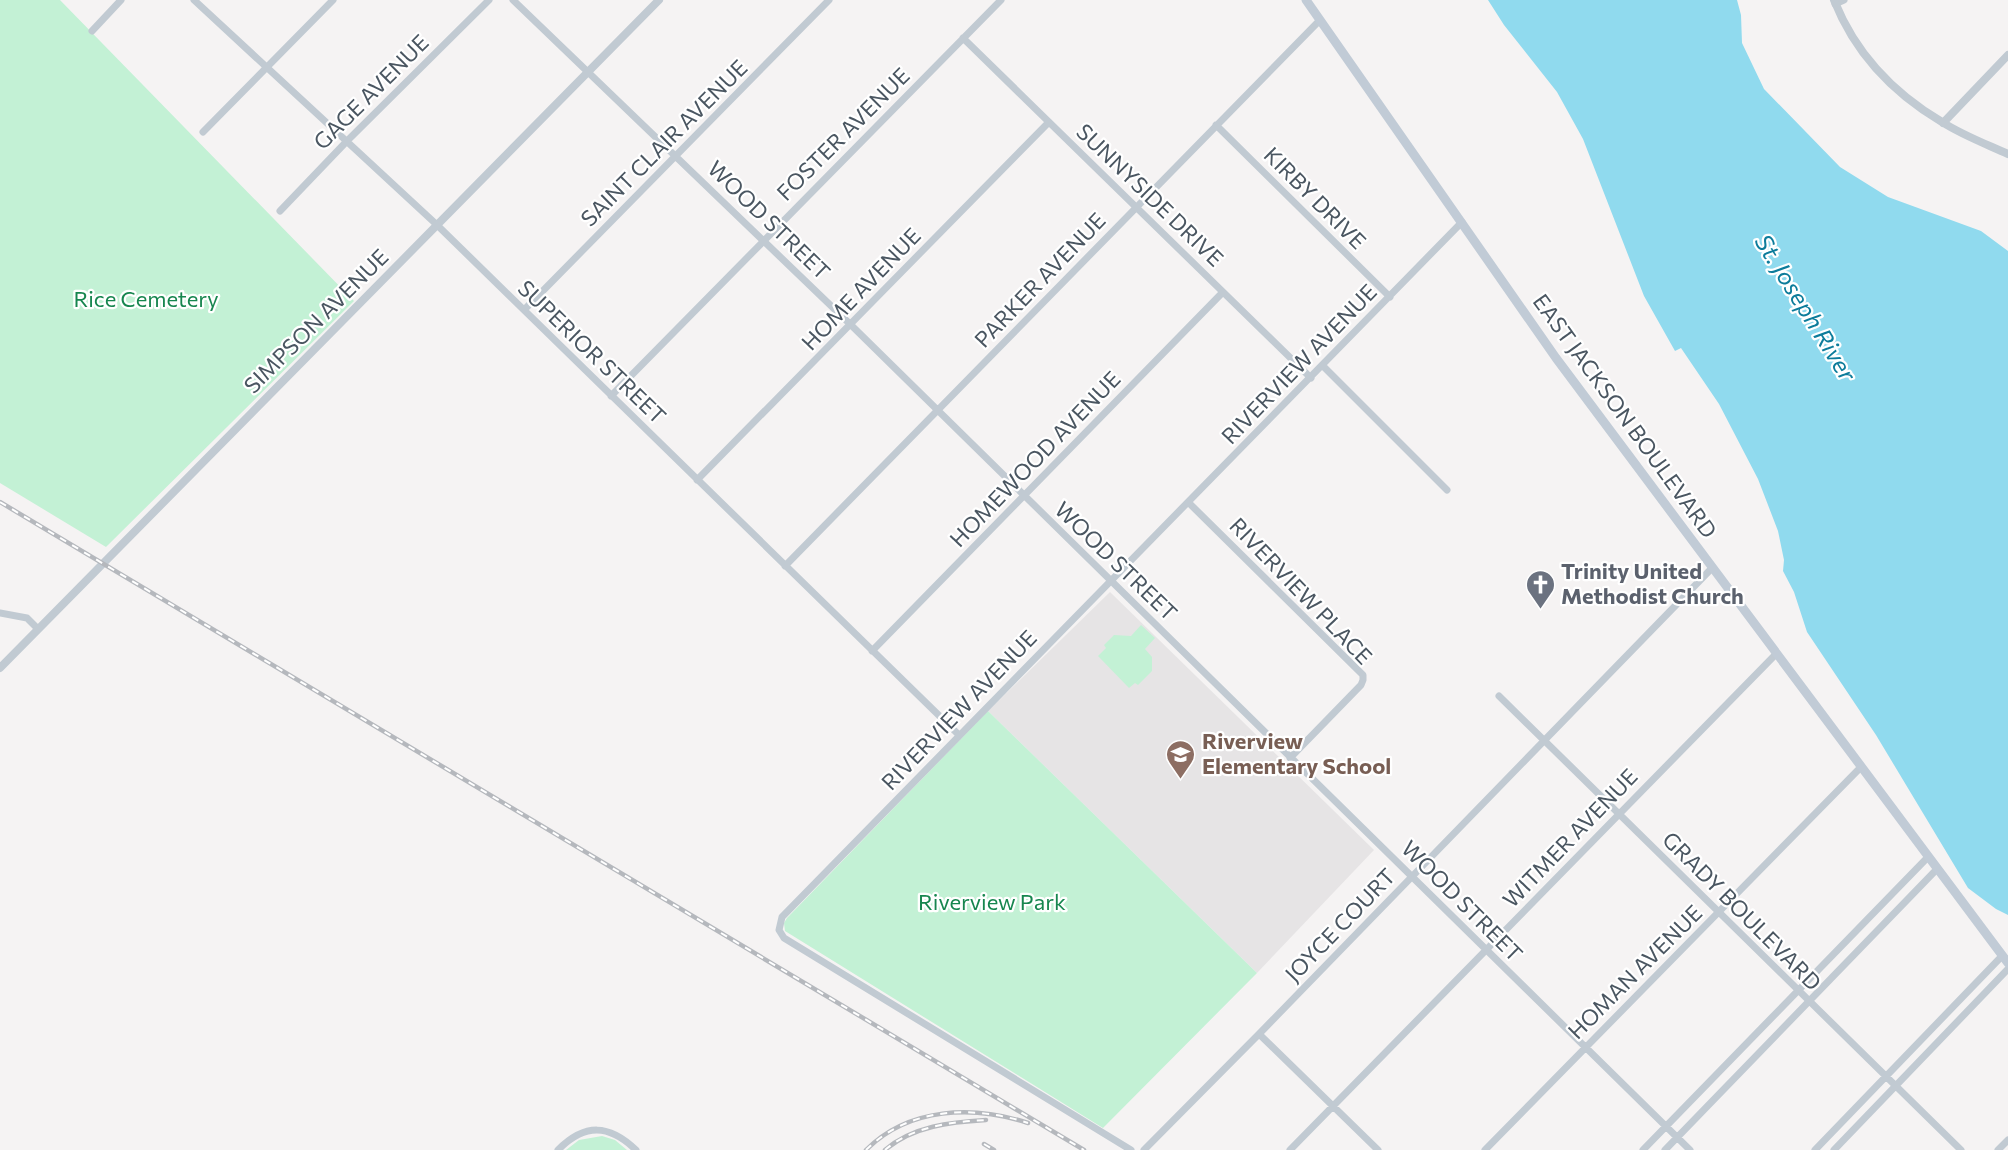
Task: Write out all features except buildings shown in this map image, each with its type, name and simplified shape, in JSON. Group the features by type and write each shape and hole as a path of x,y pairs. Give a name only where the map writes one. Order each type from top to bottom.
{"main road":[{"name":"EAST JACKSON BOULEVARD","path":"1306,0 1556,358 2005,959"}],"street":[{"path":"92,31 121,0"},
{"name":"SUPERIOR STREET","path":"194,0 436,224 959,735"},
{"path":"203,132 333,0"},
{"name":"GAGE AVENUE","path":"280,211 489,0"},
{"name":"WOOD STREET","path":"513,0 851,325 1690,1150"},
{"name":"SIMPSON AVENUE","path":"0,668 659,0"},
{"name":"SAINT CLAIR AVENUE","path":"524,310 829,0"},
{"name":"FOSTER AVENUE","path":"611,396 1001,0"},
{"path":"1838,1 1850,34 1868,61 1892,87 1943,123 2008,154"},
{"name":"PARKER AVENUE","path":"785,566 1320,20"},
{"name":"SUNNYSIDE DRIVE","path":"963,38 1311,378"},
{"path":"1943,123 2008,55"},
{"name":"HOME AVENUE","path":"697,480 1049,122"},
{"name":"KIRBY DRIVE","path":"1216,125 1390,297"},
{"name":"RIVERVIEW AVENUE","path":"1131,1150 784,938 779,930 782,917 1462,222"},
{"name":"HOMEWOOD AVENUE","path":"872,651 1223,292"},
{"path":"1323,366 1447,490"},
{"name":"RIVERVIEW PLACE","path":"1189,503 1363,675 1361,685 1290,758"},
{"name":"JOYCE COURT","path":"1144,1150 1712,568"},
{"path":"0,614 27,618 38,629"},
{"name":"WITMER AVENUE","path":"1290,1150 1776,654"},
{"name":"GRADY BOULEVARD","path":"1499,696 1961,1150"},
{"name":"HOMAN AVENUE","path":"1485,1150 1861,767"},
{"path":"1643,1150 1928,857"},
{"path":"1665,1150 1937,869"},
{"path":"1815,1150 2005,959"},
{"path":"1834,1150 2008,969"},
{"path":"1259,1034 1378,1150"},
{"path":"558,1150 568,1140 582,1133 606,1130 619,1135 636,1150"},
{"path":"1998,1150 2008,1140"}],"shaded area":[{"name":"Riverview Elementary School","path":"1110,592 1374,850 1257,973 988,711"}],"green space":[{"name":"Rice Cemetery","path":"0,0 60,0 354,301 106,547 0,483"},
{"path":"1141,625 1155,638 1145,649 1152,657 1152,671 1138,685 1135,683 1129,688 1098,656 1106,648 1104,645 1114,635 1131,636"},
{"name":"Riverview Park","path":"988,711 1257,973 1103,1128 785,931 784,923 787,918"},
{"path":"602,1136 615,1140 627,1150 566,1150 579,1140"}],"water":[{"name":"St. Joseph River","path":"1488,0 1737,0 1741,15 1742,43 1764,89 1840,167 1888,197 1981,231 2008,251 2008,915 1968,888 1876,735 1807,632 1794,592 1783,571 1784,560 1778,531 1758,479 1719,404 1681,348 1675,351 1644,296 1583,139 1557,92 1504,25"}],"railway":[{"path":"0,502 1084,1150"},
{"path":"866,1150 883,1136 902,1125 942,1114 964,1112 986,1114 1028,1123"},
{"path":"885,1150 920,1130 959,1122 986,1120"},
{"path":"984,1144 994,1150"}],"place":[{"name":"Trinity United Methodist Church","path":"1540,610"},
{"name":"Riverview Elementary School","path":"1181,780"}]}
